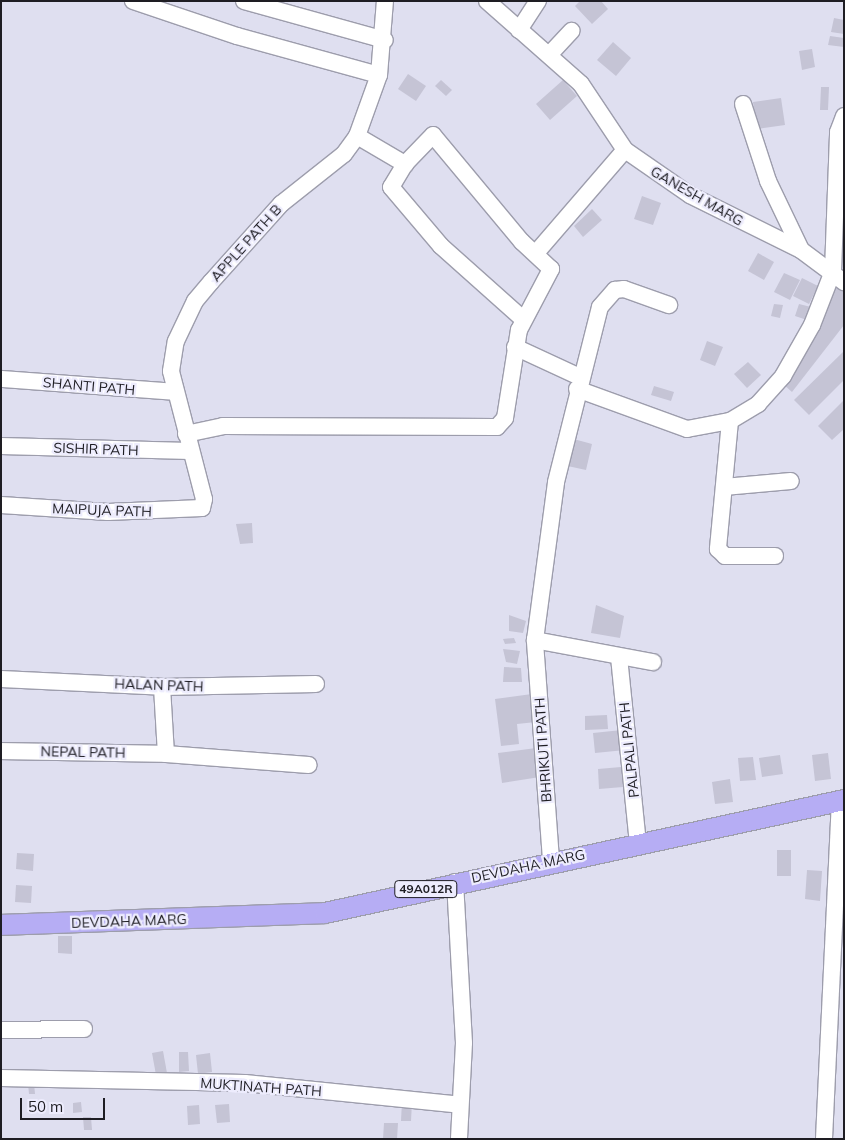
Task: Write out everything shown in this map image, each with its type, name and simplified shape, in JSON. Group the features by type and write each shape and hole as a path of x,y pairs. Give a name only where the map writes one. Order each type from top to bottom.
{"main road":[{"name":"DEVDAHA MARG","path":"1,925 325,913 551,860 842,800"}],"street":[{"path":"133,1 237,36 379,75"},
{"path":"244,1 385,40"},
{"name":"APPLE PATH B","path":"202,508 170,361 195,301 281,204 344,154 357,136 379,75 385,40 385,1"},
{"name":"GANESH MARG","path":"487,1 581,84 625,150 690,195 801,250 839,276"},
{"path":"519,30 538,1"},
{"path":"549,55 571,31"},
{"path":"743,104 768,181 801,250"},
{"path":"515,347 579,383 687,429 709,429 730,421 758,404 783,376 839,276 838,132 844,116"},
{"path":"186,434 223,426 497,427 505,418 513,382 515,347 523,319 551,276 551,269 515,234 438,137 433,134 424,140 405,164 391,187 441,246 523,319"},
{"path":"357,136 405,164"},
{"path":"536,253 625,150"},
{"name":"BHRIKUTI PATH","path":"551,860 535,640 556,482 579,383 600,307 615,290 635,291 670,305"},
{"name":"SHANTI PATH","path":"1,379 176,392"},
{"path":"730,421 717,544 721,554 775,556"},
{"name":"SISHIR PATH","path":"1,446 190,451"},
{"path":"724,487 791,481"},
{"name":"MAIPUJA PATH","path":"1,505 108,512 202,508"},
{"path":"535,640 653,662"},
{"name":"PALPALI PATH","path":"619,657 638,843"},
{"name":"HALAN PATH","path":"1,679 162,687 316,684"},
{"path":"162,687 166,754"},
{"name":"NEPAL PATH","path":"1,751 166,754 309,765"},
{"path":"824,1139 840,933 842,800"},
{"path":"455,882 464,1043 459,1139"},
{"path":"1,1030 84,1029"},
{"name":"MUKTINATH PATH","path":"1,1078 245,1083 460,1105"}],"building":[{"path":"580,1 601,1 608,9 592,24 575,6"},
{"path":"834,18 844,20 844,34 831,32"},
{"path":"830,36 844,38 844,47 828,45"},
{"path":"613,42 631,58 616,76 597,60"},
{"path":"812,49 815,67 802,70 799,51"},
{"path":"408,74 426,86 416,101 398,89"},
{"path":"441,80 452,90 446,96 435,86"},
{"path":"563,80 577,96 550,120 536,104"},
{"path":"821,87 829,87 828,110 820,110"},
{"path":"781,98 785,125 757,129 753,102"},
{"path":"642,196 661,203 653,225 634,219"},
{"path":"592,209 602,220 583,237 574,226"},
{"path":"758,253 774,262 764,280 748,271"},
{"path":"784,273 800,280 790,300 774,292"},
{"path":"802,278 818,286 809,304 793,296"},
{"path":"838,285 844,292 844,325 792,392 783,384"},
{"path":"774,304 783,305 780,318 771,316"},
{"path":"799,304 811,307 807,320 795,316"},
{"path":"707,341 723,347 715,366 700,360"},
{"path":"844,351 844,380 809,415 794,400"},
{"path":"748,362 761,375 747,388 734,374"},
{"path":"654,386 674,392 671,401 651,395"},
{"path":"844,400 844,429 832,440 818,426"},
{"path":"570,438 592,444 586,470 563,465"},
{"path":"252,523 253,543 240,544 236,524"},
{"path":"596,605 624,616 620,638 591,633"},
{"path":"509,615 526,621 523,633 509,631"},
{"path":"514,638 516,643 505,644 503,639"},
{"path":"503,649 520,651 517,664 506,662"},
{"path":"504,667 521,668 522,682 503,682"},
{"path":"532,694 536,722 517,724 519,744 501,746 495,699"},
{"path":"607,715 608,729 585,730 585,716"},
{"path":"622,730 625,750 595,753 593,733"},
{"path":"536,748 540,777 502,783 498,753"},
{"path":"828,753 831,779 815,781 812,755"},
{"path":"780,755 783,774 762,777 759,758"},
{"path":"753,757 756,780 740,781 738,758"},
{"path":"621,767 623,787 599,789 598,769"},
{"path":"730,779 733,802 715,804 712,782"},
{"path":"777,850 791,850 791,876 777,876"},
{"path":"17,853 34,854 33,871 16,869"},
{"path":"807,870 822,871 820,901 805,899"},
{"path":"16,885 32,886 31,903 15,902"},
{"path":"58,936 72,936 72,954 58,953"},
{"path":"163,1051 167,1073 156,1075 152,1053"},
{"path":"179,1052 188,1052 189,1071 179,1072"},
{"path":"210,1053 212,1072 198,1074 196,1055"},
{"path":"34,1083 35,1094 29,1094 28,1084"},
{"path":"402,1101 412,1102 411,1121 401,1121"},
{"path":"81,1102 82,1112 73,1113 73,1103"},
{"path":"229,1104 230,1122 217,1123 215,1105"},
{"path":"199,1105 200,1124 188,1125 187,1106"},
{"path":"83,1117 91,1117 92,1130 84,1130"},
{"path":"384,1123 398,1123 397,1139 383,1139"}]}
